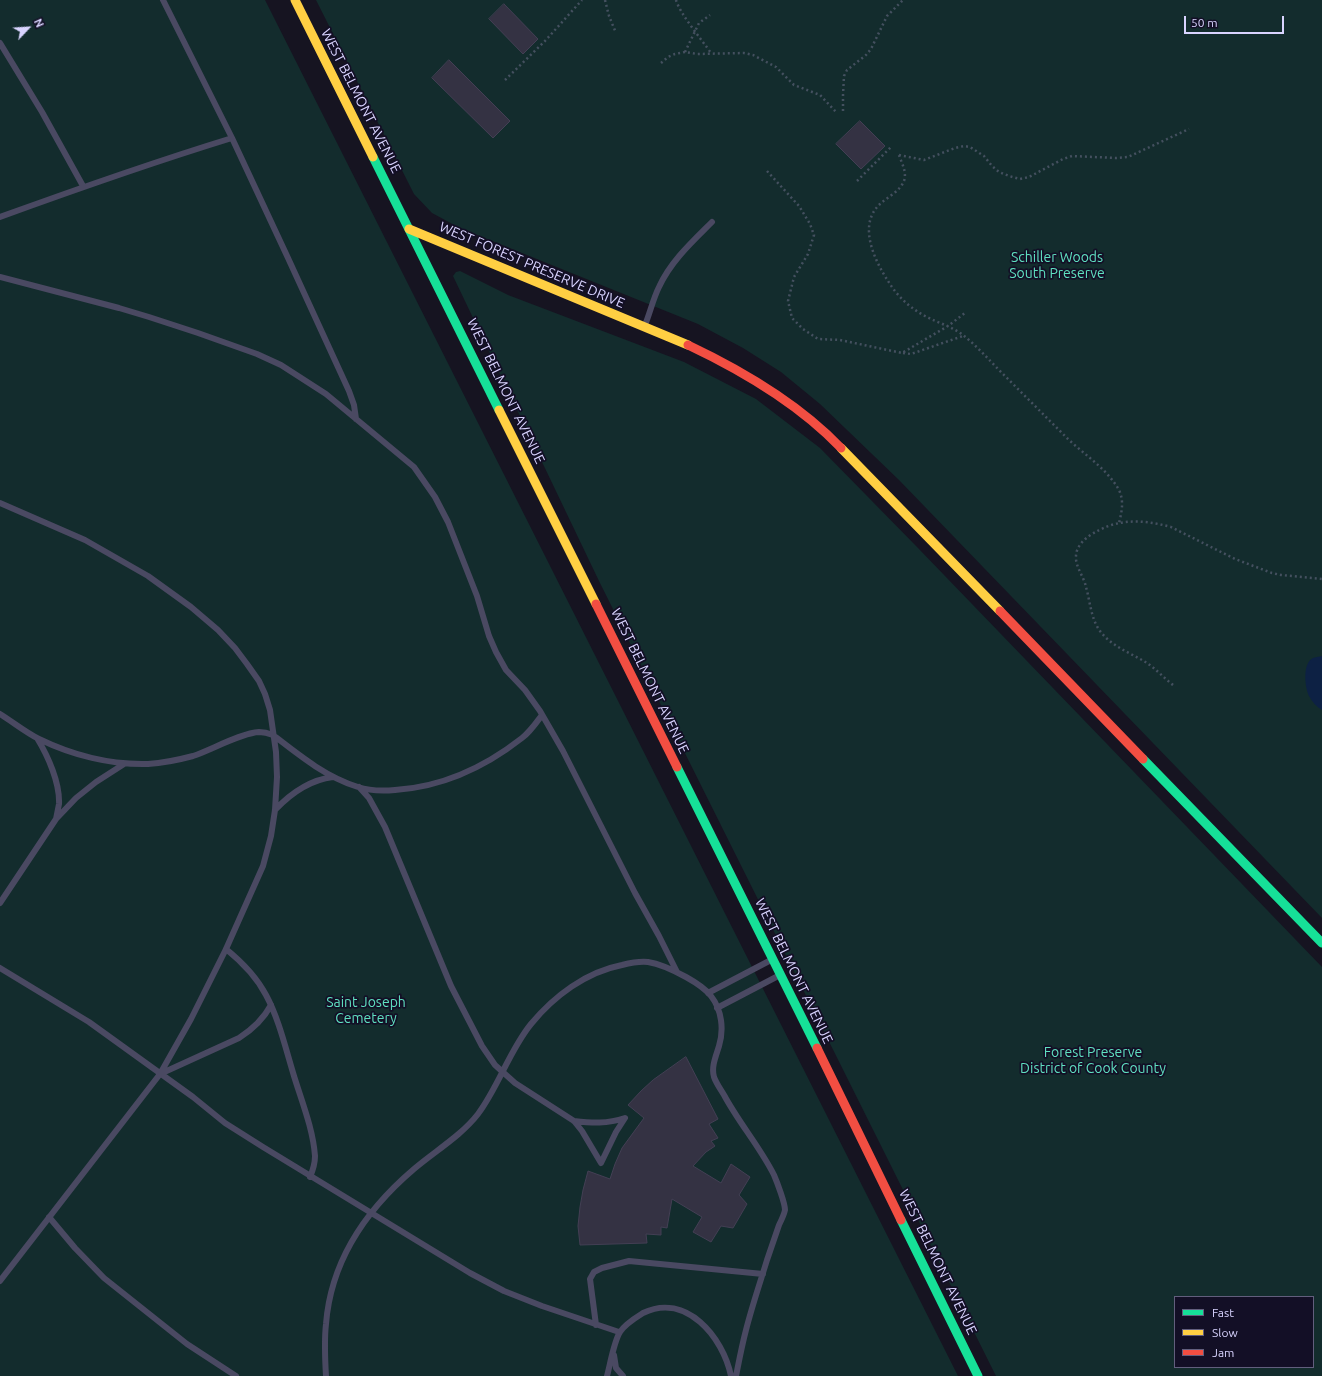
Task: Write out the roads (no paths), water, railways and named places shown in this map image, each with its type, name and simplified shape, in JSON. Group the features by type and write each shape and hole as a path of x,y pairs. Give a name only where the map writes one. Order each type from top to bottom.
{"main road":[{"name":"WEST BELMONT AVENUE","path":"295,0 781,975 978,1376"},
{"name":"WEST FOREST PRESERVE DRIVE","path":"409,229 711,356 778,396 831,437 1322,944"}],"lane":[{"path":"163,0 232,138 288,258 349,391 354,405 356,419"},
{"path":"0,43 42,112 83,186"},
{"path":"0,217 83,186 232,138"},
{"path":"645,327 659,287 668,270 678,257 712,222"},
{"path":"0,277 149,317 256,354 281,365 326,394 414,467 435,497 448,522 478,596 489,636 496,652 506,670 525,690 563,751 677,972"},
{"path":"0,503 85,540 148,576 218,630 235,648 258,681 270,710 276,752 277,777 275,810 271,836 263,866 226,949 191,1019 160,1074 0,1281"},
{"path":"0,714 37,738 64,750 124,764 170,762 193,756 239,737 257,732 267,732 313,766 359,787 382,791 408,789 429,785 470,771 523,737 542,716"},
{"path":"37,738 50,762 58,790 59,802 56,819"},
{"path":"0,903 56,819 81,794 96,782 124,764"},
{"path":"275,810 297,790 318,780 335,777"},
{"path":"359,787 369,798 385,827 451,986 482,1046 495,1065 514,1083 574,1121 582,1130 601,1163 616,1132 625,1118 613,1122 574,1121"},
{"path":"226,949 241,961 251,972 271,1005 292,1067 312,1136 315,1156 314,1167 310,1177"},
{"path":"708,993 773,959"},
{"path":"326,1376 326,1323 329,1301 343,1257 353,1238 370,1214 402,1179 453,1139 477,1116 490,1097 517,1045 530,1025 545,1008 579,982 596,973 615,966 634,962 647,962 677,972 694,982 713,998 721,1018 722,1029 720,1044 714,1060 713,1076 731,1109 753,1141 774,1177 785,1209 746,1331 736,1376"},
{"path":"0,968 89,1022 225,1123 370,1214 470,1273 504,1291 542,1306 620,1332"},
{"path":"718,1008 781,975"},
{"path":"160,1074 250,1032 266,1014 271,1005"},
{"path":"49,1217 109,1282 187,1344 236,1376"},
{"path":"596,1325 590,1278 594,1272 602,1268 629,1261 763,1274"},
{"path":"607,1376 613,1351 620,1332 633,1319 648,1311 661,1307 674,1308 688,1313 700,1321 718,1342 726,1359 731,1376"},
{"path":"613,1351 616,1368 623,1376"}],"water":[{"path":"1322,656 1322,710 1309,696 1305,676 1307,665 1310,661 1314,658"}],"park label":[{"name":"Schiller Woods South Preserve","path":"1057,266"},
{"name":"Saint Joseph Cemetery","path":"366,1010"},
{"name":"Forest Preserve District of Cook County","path":"1093,1060"}]}
